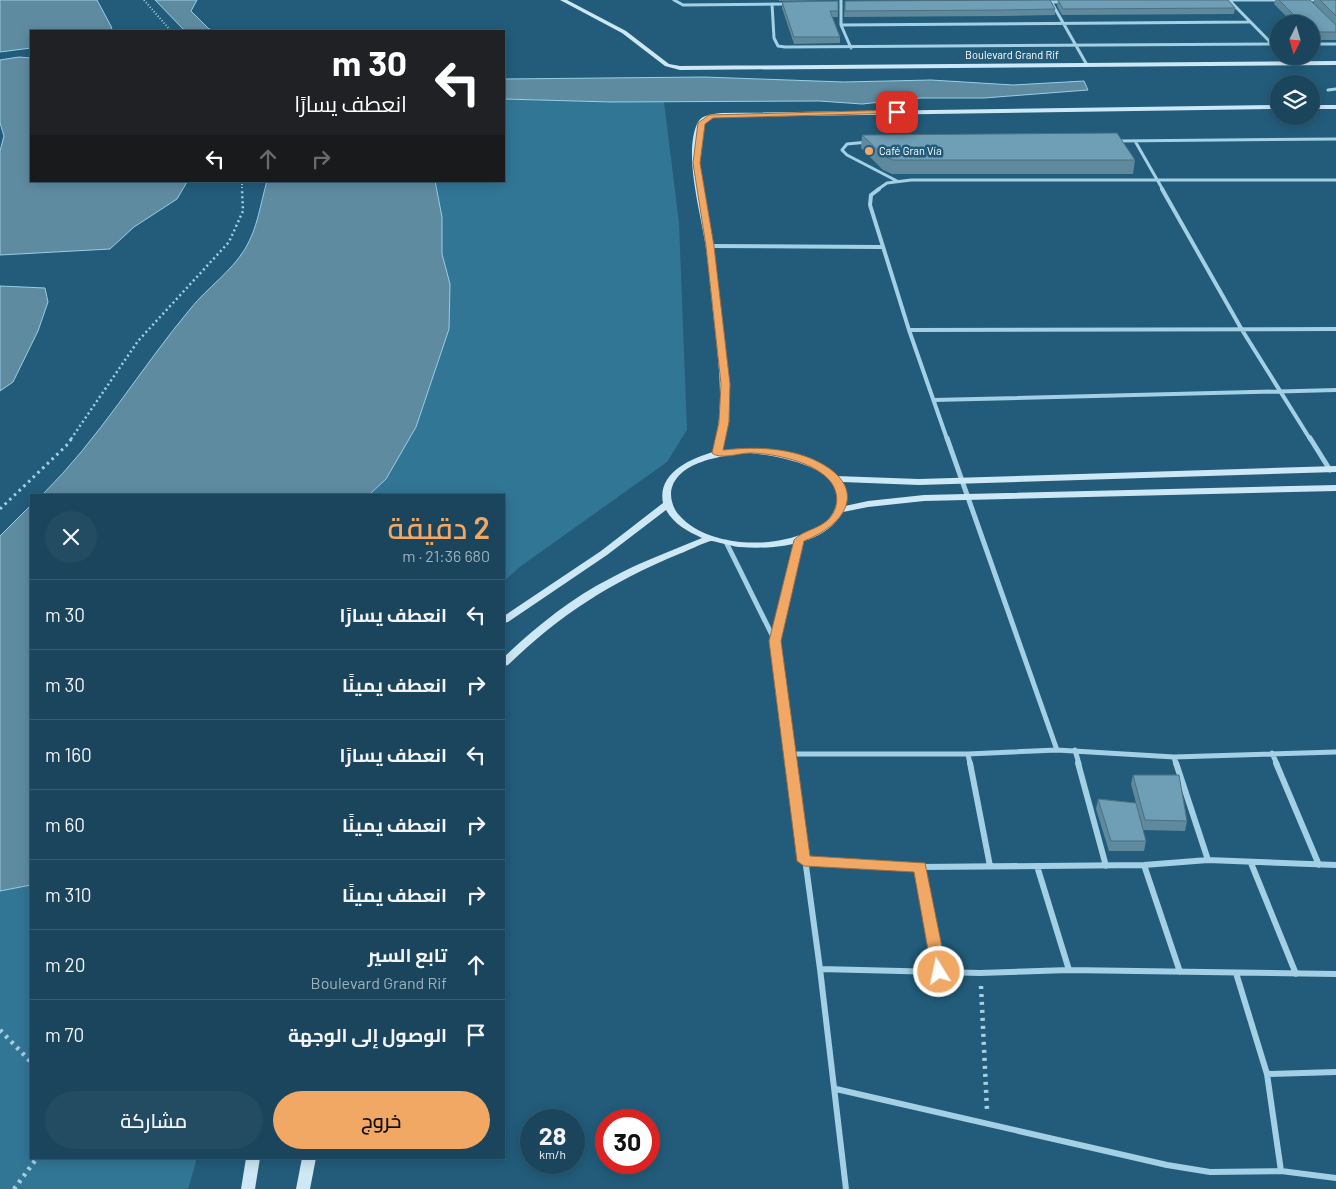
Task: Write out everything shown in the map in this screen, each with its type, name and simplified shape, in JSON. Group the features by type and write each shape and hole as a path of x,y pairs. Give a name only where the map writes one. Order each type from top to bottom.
{"main road":[{"name":"Boulevard Grand Rif","path":"562,0 624,32 667,65 688,68 1336,63"},
{"path":"717,453 724,422 726,396 710,246 697,173 697,145 701,123 706,118 718,115 758,114 1270,107"},
{"path":"1320,107 1336,107"},
{"path":"749,450 786,454 822,468 834,479 842,494 840,510 832,522 799,540 763,545 726,542 710,538 690,529 675,517 667,504 666,492 671,480 680,470 695,461 717,453 749,450"},
{"path":"834,479 895,482 963,481 1333,470"},
{"path":"840,510 897,500 1336,488"},
{"path":"505,619 604,553 667,504"},
{"path":"505,661 561,614 599,589 630,572 710,538"},
{"path":"248,1189 253,1159"},
{"path":"303,1189 309,1159"}],"street":[{"path":"674,0 683,5 793,2"},
{"path":"1219,0 1286,0"},
{"path":"1229,0 1270,42"},
{"path":"1295,0 1325,0"},
{"path":"1305,0 1311,6"},
{"path":"1050,1 1087,65"},
{"path":"832,4 842,2 841,25 851,48"},
{"path":"1041,2 1071,2"},
{"path":"772,4 774,38 778,46 851,48 1270,44"},
{"path":"841,25 1249,22"},
{"path":"1320,44 1336,44"},
{"path":"1328,90 1336,89"},
{"path":"1115,141 1336,139"},
{"path":"1135,140 1242,330 1333,470"},
{"path":"877,142 847,144 841,148 847,155 897,181"},
{"path":"1057,750 909,330 869,200 880,186 897,181 1336,180"},
{"path":"710,246 882,247"},
{"path":"909,330 1336,329"},
{"path":"934,400 1336,390"},
{"path":"775,641 799,540"},
{"path":"726,542 775,641 836,1089 846,1189"},
{"path":"1075,750 1106,866"},
{"path":"789,754 968,754 1075,750 1174,756 1336,752"},
{"path":"1272,753 1319,865"},
{"path":"968,754 990,866"},
{"path":"1174,756 1208,860"},
{"path":"804,861 920,867 1106,866 1208,860 1336,865"},
{"path":"1251,862 1296,974"},
{"path":"1144,865 1180,972"},
{"path":"1037,866 1069,970"},
{"path":"920,867 939,972"},
{"path":"820,970 980,973 1069,970 1336,974"},
{"path":"1236,973 1267,1074 1281,1171"},
{"path":"1267,1074 1336,1072"},
{"path":"836,1089 1167,1165 1210,1172 1281,1171 1336,1178"}],"path":[{"path":"144,0 170,30"},
{"path":"0,509 66,446 138,341 229,242 243,211 242,182"},
{"path":"980,973 988,1125"},
{"path":"0,1030 30,1061"},
{"path":"14,1189 36,1159"}],"shaded area":[{"path":"0,0 97,0 112,28 109,30 30,30 30,48 0,52"},
{"path":"155,0 197,0 191,11 209,29 214,30 184,30"},
{"path":"19,57 30,58 30,182 187,182 177,199 134,227 110,249 0,255 0,151 4,136 0,123 0,60"},
{"path":"704,77 844,82 931,80 1013,85 1084,81 1088,90 984,98 921,98 862,104 819,101 611,102 505,99 505,79"},
{"path":"505,99 664,102 679,223 687,430 667,462 521,566 505,580 505,494 370,494 386,479 450,284 442,254 442,217 435,182 505,182"},
{"path":"267,182 435,182 442,217 442,254 450,284 449,329 416,427 386,479 370,494 43,494 82,451 191,308 239,258 249,241"},
{"path":"0,286 45,288 48,302 38,331 13,382 0,391"},
{"path":"30,506 30,885 0,891 0,536"},
{"path":"30,885 30,1159 197,1159 188,1189 0,1189 0,891"}],"building":[{"path":"1050,0 1055,9 845,11 845,1"},
{"path":"1058,0 1228,0 1235,8 1063,9"},
{"path":"1279,0 1310,0 1336,25 1336,32 1320,32 1320,15 1294,15"},
{"path":"1320,0 1336,0 1336,16"},
{"path":"838,1 838,11 830,11 840,37 794,37 782,2"},
{"path":"1117,133 1135,160 893,160 884,156 862,135"},
{"path":"1133,775 1179,775 1187,821 1145,820"},
{"path":"1098,799 1136,803 1146,841 1111,841"}],"place":[{"name":"Café Gran Vía","path":"869,151"}],"route":[{"path":"897,112 711,116 701,123 696,163 710,246 726,396 721,443 717,453 749,450 768,451 806,460 822,468 834,479 843,499 840,510 832,522 818,532 799,540 775,641 804,861 920,867 939,972"}]}
